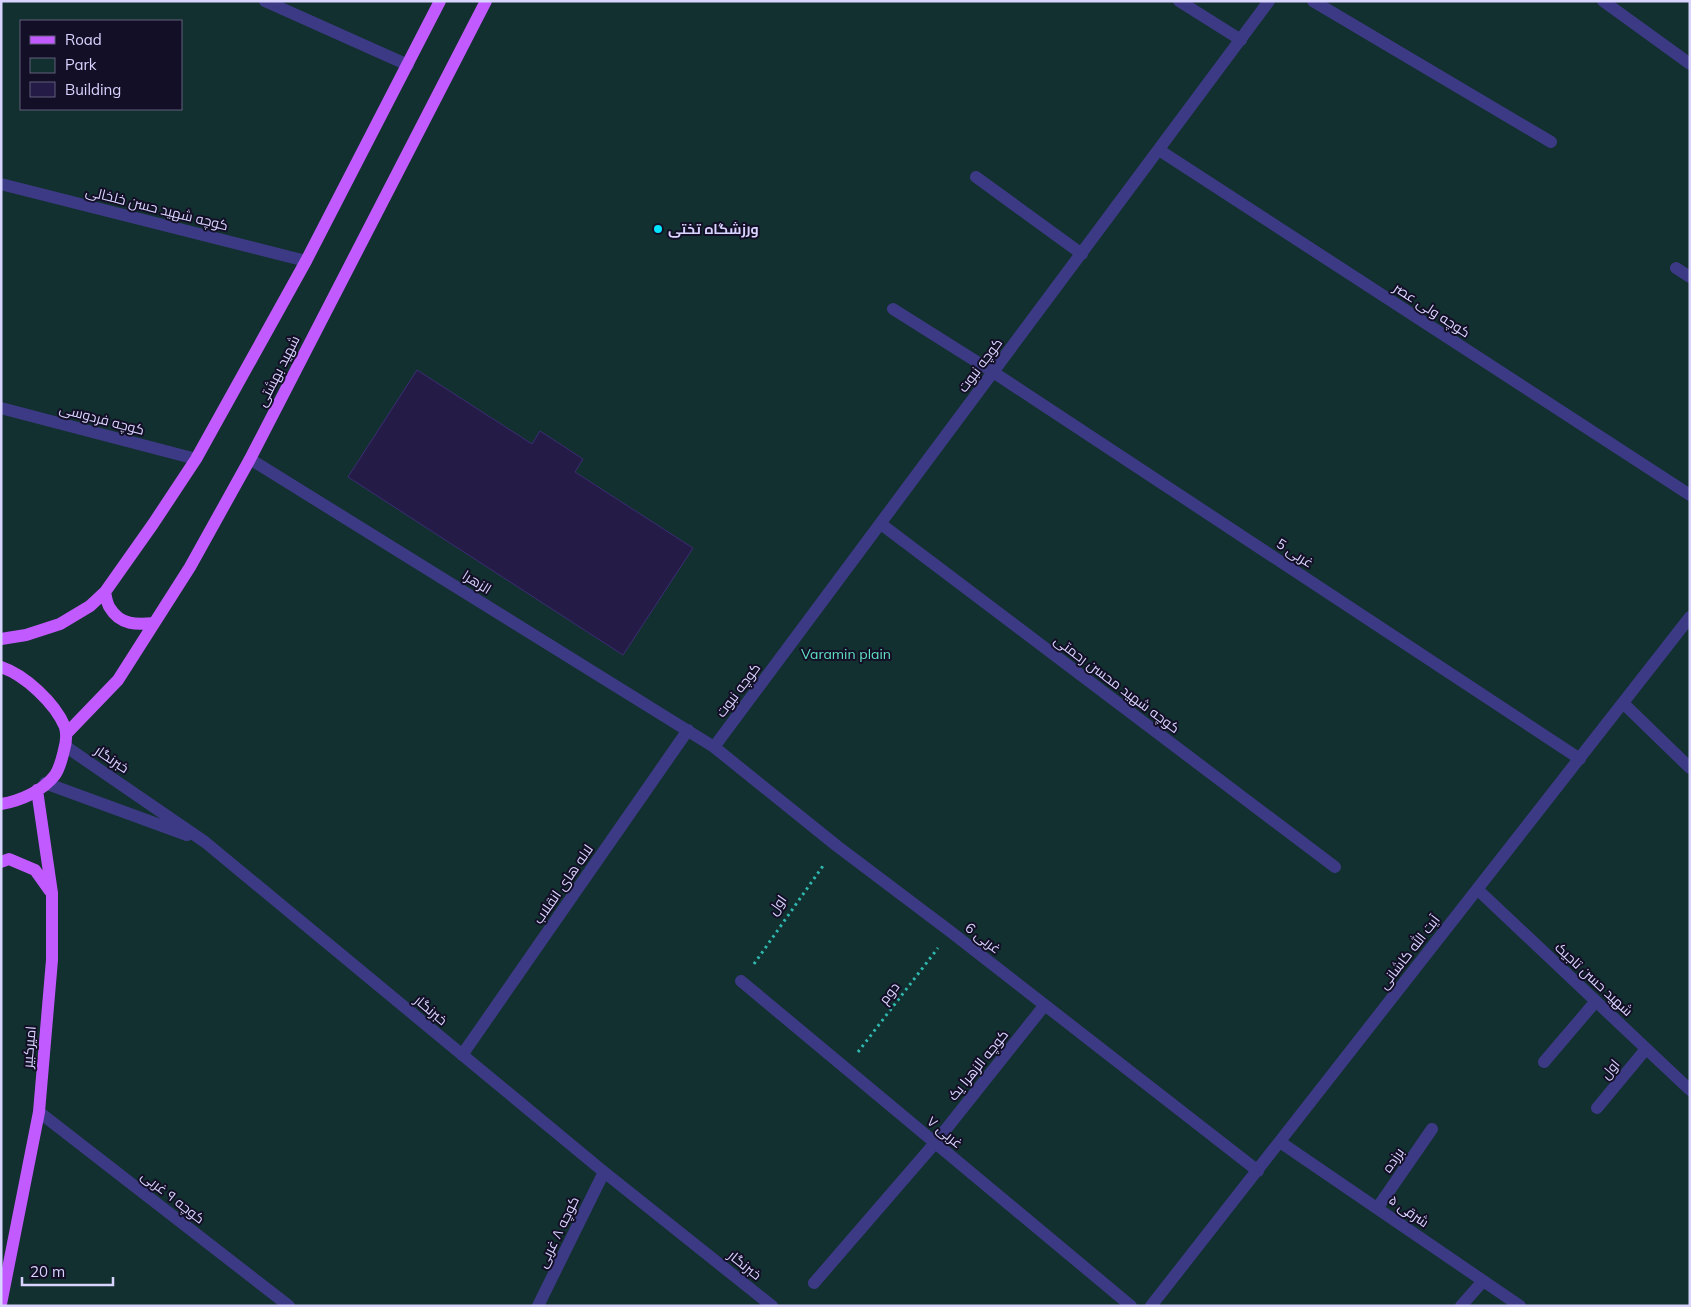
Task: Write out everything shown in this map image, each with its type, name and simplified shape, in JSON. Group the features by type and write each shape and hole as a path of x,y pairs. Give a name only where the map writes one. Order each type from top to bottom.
{"main road":[{"name":"شهید بهشتی","path":"1,639 26,635 60,624 90,606 105,592 196,459 306,261 440,1"},
{"name":"شهید بهشتی","path":"66,740 118,680 190,567 250,459 486,1"},
{"path":"105,592 110,608 121,620 137,625 154,623"},
{"path":"1,667 13,671 47,698 64,726 66,740 62,759 55,775 30,796 1,804"},
{"name":"امیرکبیر","path":"1,1304 39,1112 52,960 52,893 41,786"},
{"path":"1,862 9,859 36,870 52,893"}],"street":[{"path":"265,1 408,65"},
{"path":"1179,1 1241,40"},
{"name":"کوچه نبوت","path":"714,747 1270,1"},
{"path":"1313,1 1551,142"},
{"path":"1603,1 1690,64"},
{"name":"کوچه ولی عصر","path":"1159,150 1690,495"},
{"path":"976,177 1082,254"},
{"name":"کوچه شهید حسن خلخالی","path":"1,184 306,261"},
{"path":"1676,268 1690,276"},
{"name":"5 غربی","path":"893,309 993,372 1580,759"},
{"name":"کوچه فردوسی","path":"1,408 196,459"},
{"name":"الزهرا","path":"250,459 688,730"},
{"name":"کوچه شهید محسن رحمتی","path":"881,524 1335,868"},
{"name":"آیت الله کاشانی","path":"1151,1306 1690,617"},
{"path":"1623,703 1690,768"},
{"name":"6 غربی","path":"688,730 714,747 837,846 951,932 1258,1171"},
{"name":"لاله های انقلاب","path":"462,1055 688,730"},
{"name":"خبرنگار","path":"66,740 205,842 604,1172 772,1306"},
{"path":"41,786 205,842"},
{"name":"شهید حسن تاجیک","path":"1477,889 1690,1090"},
{"name":"۷ غربی","path":"741,981 1131,1306"},
{"path":"1544,1062 1596,1001"},
{"name":"کوچه الزهرا یک","path":"814,1283 934,1143 1044,1006"},
{"name":"اول","path":"1597,1108 1646,1049"},
{"name":"کوچه ۹ غربی","path":"39,1112 289,1306"},
{"name":"برزده","path":"1378,1207 1432,1129"},
{"name":"۵ شرقی","path":"1280,1142 1378,1207 1520,1306"},
{"name":"کوچه ۸ غربی","path":"538,1306 604,1172"},
{"path":"1461,1306 1483,1281"}],"path":[{"name":"اول","path":"741,981 837,846"},
{"name":"دوم","path":"845,1068 951,932"}],"green space":[{"name":"Varamin plain","path":"1,1 1690,1 1690,1306 1,1306"}],"building":[{"path":"417,370 532,444 540,431 583,459 575,472 693,548 623,655 348,477"}],"place":[{"name":"ورزشگاه تختی","path":"658,229"}]}
